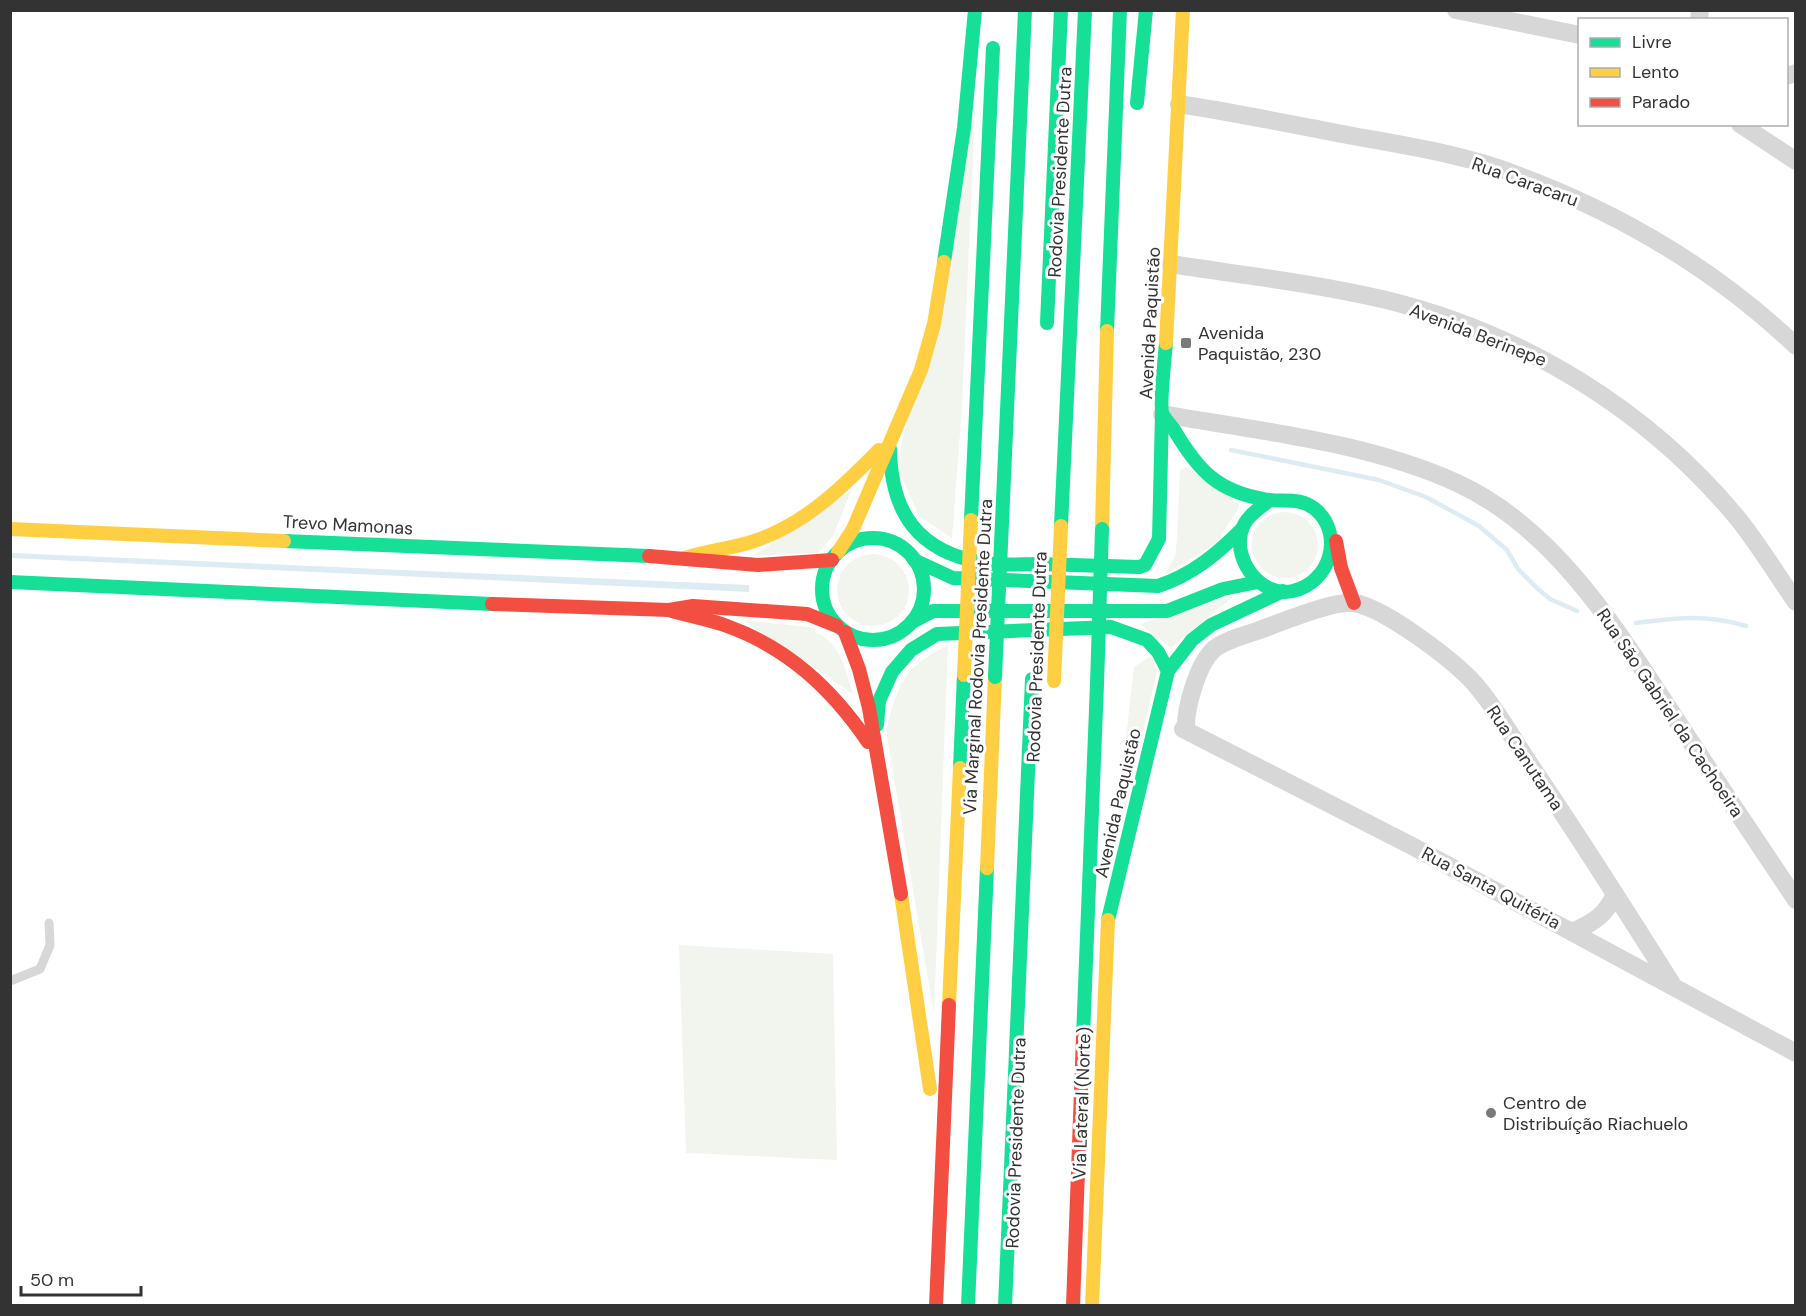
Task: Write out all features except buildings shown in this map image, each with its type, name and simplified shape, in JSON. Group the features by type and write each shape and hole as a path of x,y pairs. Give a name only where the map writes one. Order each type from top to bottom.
{"main road":[{"path":"941,1185 912,948 877,757 859,668 841,629 830,617 823,598 823,578 853,529 921,370 934,324 964,128 975,10"},
{"name":"Via Marginal Rodovia Presidente Dutra","path":"968,1305 1025,10"},
{"name":"Rodovia Presidente Dutra","path":"1047,333 1061,10"},
{"name":"Rodovia Presidente Dutra","path":"1054,686 1085,10"},
{"path":"1073,1305 1097,684 1108,289 1120,10"},
{"path":"1136,112 1146,10"},
{"name":"Avenida Paquistão","path":"1113,902 1168,671 1191,639 1209,624 1248,605 1275,598 1283,591 1310,584 1324,569 1332,549 1330,531 1322,515 1307,503 1291,498 1270,500 1222,484 1201,470 1182,448 1173,424 1162,414 1183,10"},
{"path":"936,1305 993,34"},
{"path":"1108,289 1127,198"},
{"path":"891,438 889,474 893,496 907,522 916,532 941,549 966,559 985,563 1139,567 1144,565 1159,539 1162,414"},
{"path":"685,558 748,543 804,517 838,493 891,438"},
{"path":"685,558 706,563 762,564 835,556 856,542 882,539 894,543 914,560 953,578 1158,586 1177,581 1211,561 1242,529 1251,513 1270,500"},
{"name":"Trevo Mamonas","path":"10,529 685,558"},
{"path":"1242,529 1240,554 1244,566 1258,582 1283,591"},
{"path":"1330,531 1339,545 1341,568 1354,603"},
{"name":"Rodovia Presidente Dutra","path":"1033,643 1038,548"},
{"path":"912,622 923,598 923,585 914,560"},
{"path":"10,582 669,610 693,606 807,614 855,637 876,640 897,634 912,622 933,611 1167,611 1191,604 1225,588 1258,582"},
{"path":"669,610 733,628 790,656 812,673 838,700 877,757"},
{"path":"877,757 879,737 877,719 884,686 900,661 924,640 937,634 1111,627 1139,634 1161,654 1168,671"},
{"name":"Rodovia Presidente Dutra","path":"1005,1305 1032,673"},
{"name":"Via Lateral (Norte)","path":"1092,1305 1107,926 1113,902"}],"street":[{"path":"1456,10 1578,35"},
{"name":"Rua Caracaru","path":"1179,104 1393,143 1463,159 1518,175 1577,200 1655,240 1713,277 1796,346"},
{"path":"1746,126 1766,133 1796,161"},
{"name":"Avenida Berinepe","path":"1171,264 1383,299 1509,343 1561,368 1602,394 1650,431 1693,470 1739,520 1796,602"},
{"name":"Rua São Gabriel da Cachoeira","path":"1162,414 1348,448 1410,464 1459,484 1513,518 1560,561 1610,619 1796,900"},
{"name":"Rua Santa Quitéria","path":"1354,603 1319,610 1237,638 1215,649 1191,695 1185,716 1185,730 1572,932 1796,1053"},
{"name":"Rua Canutama","path":"1354,603 1383,616 1430,643 1474,684 1616,894 1674,987"},
{"path":"1572,932 1598,920 1609,909 1616,894"}],"lane":[{"path":"10,981 40,969 50,945 49,923"}],"shaded area":[{"path":"975,110 962,406 952,538 919,516 897,466"},
{"path":"1186,467 1239,504 1216,543 1165,575 1175,556 1180,470"},
{"path":"851,491 833,536 818,553 752,556"},
{"path":"1291,512 1309,521 1316,532 1318,545 1316,558 1309,569 1298,576 1279,578 1261,569 1254,558 1252,539 1261,521 1272,514"},
{"path":"11,553 749,585 749,592 11,558"},
{"path":"873,554 893,560 903,570 909,590 903,610 893,620 873,626 853,620 843,610 837,590 843,570 853,560"},
{"path":"1235,595 1171,648 1140,624"},
{"path":"743,620 816,628 815,632 831,643 841,658 853,694"},
{"path":"948,645 934,1014 886,730 899,689 905,678 921,661"},
{"path":"1151,656 1157,671 1111,871 1134,667"},
{"path":"679,945 833,954 837,1160 686,1153"}],"waterway":[{"path":"1231,450 1379,480 1426,497 1479,526 1507,550 1518,569 1537,588 1550,599 1577,611"},
{"path":"1636,623 1704,618 1746,626"}],"traffic: fast":[{"path":"944,262 964,128 975,10"},
{"path":"1002,522 1025,10"},
{"path":"1047,323 1061,10"},
{"path":"1061,526 1085,10"},
{"path":"1107,331 1120,10"},
{"path":"1137,103 1146,10"},
{"path":"971,520 993,48"},
{"path":"1166,343 1162,392 1163,415 1193,458 1211,477 1234,491 1263,499 1297,501 1309,505 1324,519 1331,544 1324,568 1306,586 1293,591 1282,592 1261,583 1246,566 1242,555 1241,533 1245,523 1252,514 1270,500"},
{"path":"890,449 896,492 903,510 913,526 942,550 961,558 991,564 1139,567 1145,565 1159,539 1162,414"},
{"path":"995,677 1002,522"},
{"path":"1097,684 1102,529"},
{"path":"914,560 953,578 1158,586 1182,576 1203,563 1242,529"},
{"path":"873,538 892,542 909,553 920,570 924,589 920,608 909,625 892,636 873,640 854,636 837,625 826,608 822,589 826,570 837,553 854,542 873,538"},
{"path":"284,541 649,556"},
{"path":"10,582 492,604"},
{"path":"912,622 933,611 1167,611 1223,589 1258,582"},
{"path":"1108,920 1168,671 1192,640 1211,625 1283,591"},
{"path":"877,725 879,701 892,672 911,650 937,634 1111,627 1147,640 1158,652 1168,671"},
{"path":"960,768 964,675"},
{"path":"1005,1306 1032,679"},
{"path":"1083,1037 1097,684"},
{"path":"968,1306 987,868"}],"traffic: slow":[{"path":"1166,343 1183,10"},
{"path":"838,552 853,529 921,370 934,324 944,262"},
{"path":"1102,529 1107,331"},
{"path":"685,558 748,543 786,527 835,492 879,450"},
{"path":"964,675 971,520"},
{"path":"1054,681 1061,526"},
{"path":"10,529 284,541"},
{"path":"987,868 995,677"},
{"path":"949,1005 960,768"},
{"path":"901,894 930,1089"},
{"path":"1092,1306 1108,920"}],"traffic: jam":[{"path":"1336,541 1341,568 1354,603"},
{"path":"649,556 758,565 832,560"},
{"path":"492,604 669,610 693,606 807,614 837,626"},
{"path":"669,610 727,626 749,635 789,658 824,688 868,742"},
{"path":"845,632 859,669 869,708 901,894"},
{"path":"936,1306 949,1005"},
{"path":"1073,1306 1083,1037"}],"place":[{"name":"Avenida Paquistão, 230","path":"1186,343"},
{"name":"Centro de Distribuíção Riachuelo","path":"1491,1113"}]}
